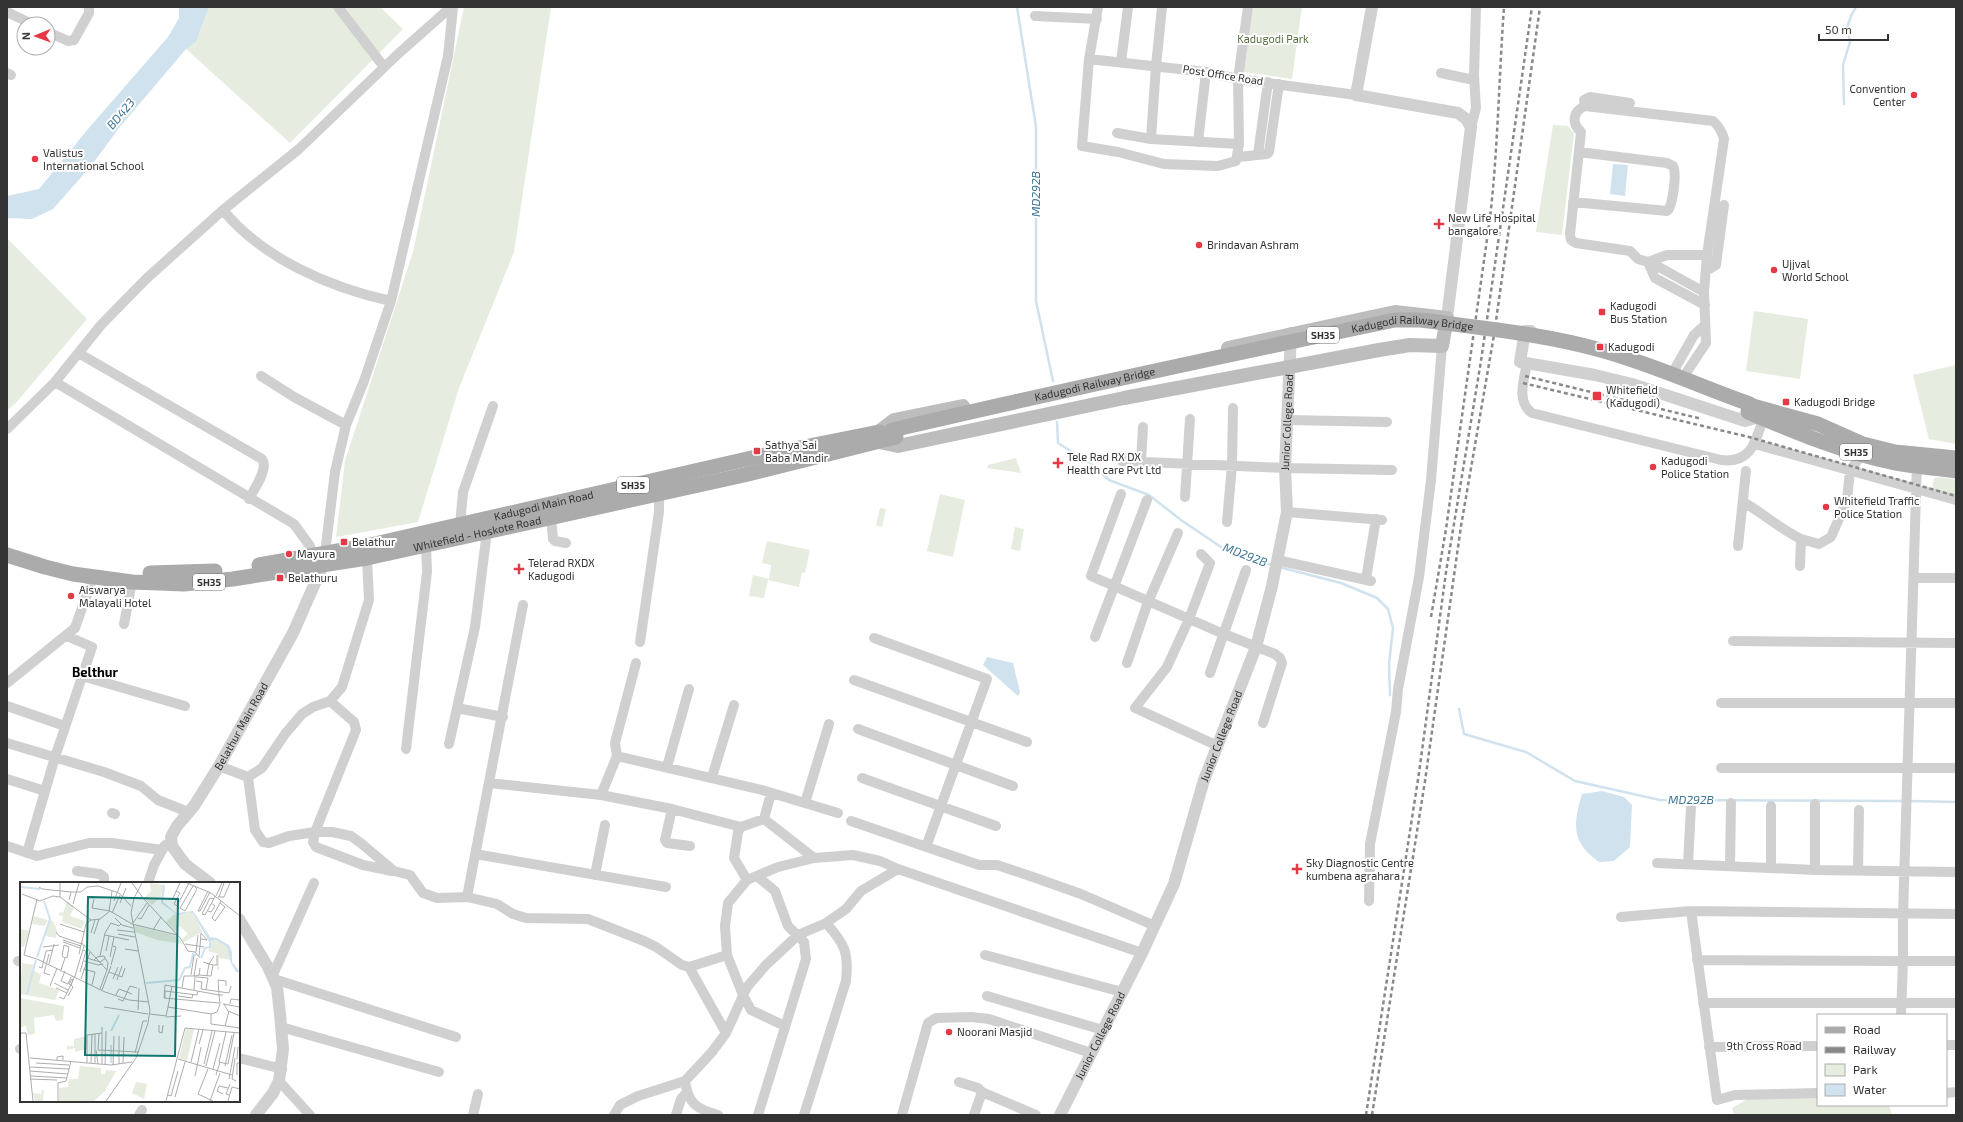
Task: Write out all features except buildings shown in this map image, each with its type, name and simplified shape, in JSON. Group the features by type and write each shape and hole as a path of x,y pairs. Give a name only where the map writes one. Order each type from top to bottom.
{"main road":[{"path":"1395,312 1447,318 1442,346 1410,345 1110,401 898,446 878,437 894,420 1063,386 1291,333 1395,312"},
{"name":"Kadugodi Railway Bridge","path":"894,434 1022,399 1247,350 1395,320 1408,319 1549,338 1581,345 1637,361 1757,412"},
{"name":"SH35","path":"1757,412 1862,455 1918,461 1956,458"},
{"name":"SH35","path":"1757,412 1818,424 1863,444 1956,471"},
{"name":"Kadugodi Main Road","path":"7,544 50,559 102,569 148,573 230,570 320,557 460,525 658,487 894,434"},
{"name":"Whitefield - Hoskote Road","path":"7,554 45,567 93,577 132,582 184,584 226,580 320,557 367,558 551,517 658,487"}],"street":[{"path":"56,36 68,41 74,40 90,12 89,7"},
{"path":"338,7 384,67"},
{"path":"7,429 55,382 80,354 102,325 146,279 223,210 299,148 384,67 452,7"},
{"path":"55,382 249,499 294,524 320,557 329,531 334,472 346,425 364,381 391,302 448,56 452,7"},
{"path":"1098,7 1089,59 1082,146 1118,152 1164,164 1218,166 1231,164 1236,161 1238,157 1238,79 1248,7"},
{"path":"1121,62 1128,7"},
{"path":"1151,140 1162,7"},
{"path":"1372,7 1356,95 1458,113 1466,119 1471,127"},
{"path":"1447,318 1471,127 1476,108 1474,80 1476,7"},
{"path":"1034,16 1096,19"},
{"name":"Post Office Road","path":"1089,59 1206,72 1238,79 1356,95"},
{"path":"1198,142 1206,72"},
{"path":"1441,73 1474,80"},
{"path":"1258,154 1268,82"},
{"path":"1238,157 1267,154 1269,152 1279,84"},
{"path":"1585,106 1584,100 1590,97 1630,103"},
{"path":"1678,374 1706,343 1704,292 1707,255 1724,139 1720,128 1713,121 1585,106 1578,110 1574,117 1576,126 1581,132 1570,234 1571,240 1630,251 1638,259 1648,262 1667,255 1707,255"},
{"path":"1117,133 1151,140 1239,144"},
{"path":"1574,202 1667,211 1670,209 1675,174 1673,166 1667,163 1579,152"},
{"path":"1706,271 1716,265 1724,205"},
{"path":"223,210 235,224 269,250 323,282 358,294 391,302"},
{"path":"1648,262 1654,278 1704,305"},
{"path":"1659,267 1704,292"},
{"path":"1678,374 1694,335 1705,324"},
{"path":"1527,363 1522,400 1526,408 1532,414 1721,460 1732,460 1741,457 1755,444 1757,412 1753,397 1678,374 1601,344 1542,331 1525,331 1520,362 1527,363 1595,375 1624,382 1745,421 1757,412"},
{"name":"Junior College Road","path":"1060,1115 1142,953 1174,884 1204,780 1256,647 1287,512 1285,468 1291,333"},
{"path":"1369,901 1370,844 1396,712 1398,689 1420,570 1431,480 1442,346"},
{"path":"80,354 262,459 264,469 249,499"},
{"path":"261,376 294,397 346,425"},
{"path":"460,525 460,506 463,492 492,406"},
{"path":"1227,522 1232,466 1233,408"},
{"path":"1185,497 1190,419"},
{"path":"1288,420 1387,422"},
{"path":"1141,462 1142,427"},
{"path":"1755,444 1956,500"},
{"path":"1743,502 1760,511 1791,534 1801,539 1819,544 1831,537 1846,500 1850,470 1862,455"},
{"path":"1122,461 1285,468 1392,470"},
{"path":"1901,1014 1903,961 1902,915 1918,461"},
{"path":"1738,546 1746,471"},
{"path":"640,642 658,487"},
{"path":"1121,494 1091,576 1189,620 1275,654 1280,658 1282,663 1263,723"},
{"path":"1095,637 1113,586 1147,500"},
{"path":"1277,560 1368,580 1379,520 1287,512"},
{"path":"551,517 553,538 556,542 566,543"},
{"path":"449,744 475,627 487,532"},
{"path":"1127,663 1148,602 1178,533"},
{"path":"1800,566 1801,539"},
{"path":"406,749 426,580 426,545"},
{"path":"1201,554 1210,563 1189,620 1167,667 1135,708 1218,746"},
{"name":"Belathur Main Road","path":"171,837 188,812 194,806 219,766 293,633 320,557"},
{"path":"248,777 262,768 285,734 302,714 313,707 330,701 342,687 369,600 367,558"},
{"path":"1210,673 1246,570"},
{"path":"7,683 75,628 93,577"},
{"path":"1914,578 1956,578"},
{"path":"124,624 132,582"},
{"path":"467,897 503,717 523,605"},
{"path":"27,852 55,757 92,646 67,636"},
{"path":"874,638 987,679 926,847"},
{"path":"1733,641 1956,643"},
{"path":"601,795 617,756 615,743 636,664"},
{"path":"82,676 185,706"},
{"path":"854,680 1027,742"},
{"path":"667,767 689,689"},
{"path":"330,701 354,722 356,730 315,832 313,842 316,847 363,865 410,875 423,893 437,898 467,897 497,904 513,914 526,918 588,919 644,941 656,947 682,965 689,967 728,955"},
{"path":"1721,703 1956,703"},
{"path":"712,777 734,705"},
{"path":"7,706 65,726"},
{"path":"457,708 503,717"},
{"path":"805,803 829,724"},
{"path":"858,729 1014,786"},
{"path":"7,743 104,772 140,786 158,800 188,812"},
{"path":"617,756 712,777 838,813"},
{"path":"219,766 248,777"},
{"path":"1721,768 1956,768"},
{"path":"248,777 256,830 263,842 269,843 288,836 315,832 332,832 351,836 394,871"},
{"path":"862,778 996,826"},
{"path":"7,779 45,791"},
{"path":"489,783 601,795 672,809 741,827 764,819"},
{"path":"764,819 771,793"},
{"path":"1730,866 1731,803"},
{"path":"1815,804 1815,870"},
{"path":"1688,864 1691,806"},
{"path":"1771,806 1771,868"},
{"path":"672,809 665,840 668,843 690,846"},
{"path":"1858,871 1859,810"},
{"path":"764,819 814,858"},
{"path":"851,822 979,865 997,865 1030,876 1081,894 1155,926"},
{"path":"595,875 605,825"},
{"path":"741,827 736,839 734,858 747,880"},
{"path":"148,882 162,850 171,837"},
{"path":"171,837 172,846 185,864 209,882"},
{"path":"7,846 40,856 89,843 112,843 162,850"},
{"path":"475,854 666,887"},
{"path":"785,1026 751,1010 743,995 728,955 725,926 728,903 747,880 758,877 778,867 814,858 861,856 880,861 898,869 1142,953"},
{"path":"1657,863 1815,870 1956,872"},
{"path":"614,1115 620,1105 638,1096 685,1081 712,1052 726,1033 747,987 766,965 798,939 826,923 846,909 861,891 898,869"},
{"path":"77,871 100,874 104,877 104,882"},
{"path":"758,877 775,891 784,919 798,939 806,959 758,1115"},
{"path":"273,978 314,882"},
{"path":"1691,912 1717,1100 1735,1095 1817,1093"},
{"path":"1621,917 1691,912 1902,915 1956,914"},
{"path":"240,921 268,966 277,987 281,1027 282,1069 279,1081 273,1093 256,1115"},
{"path":"804,1115 846,981 847,967 845,948 826,923"},
{"path":"985,955 1122,992"},
{"path":"1697,960 1956,961"},
{"path":"689,967 726,1033"},
{"path":"273,978 456,1037"},
{"path":"987,996 1103,1030"},
{"path":"1703,1003 1956,1003"},
{"path":"902,1115 928,1023 936,1018 971,1017 989,1020 1091,1053"},
{"path":"281,1027 439,1072"},
{"name":"9th Cross Road","path":"1709,1047 1817,1046"},
{"path":"240,1058 282,1069"},
{"path":"279,1081 310,1115"},
{"path":"685,1081 690,1100 696,1106 718,1115"},
{"path":"959,1082 978,1088 982,1092 1036,1115"},
{"path":"676,1115 681,1099 688,1092"},
{"path":"974,1115 982,1092"},
{"path":"473,1115 478,1094"}],"green space":[{"path":"209,7 380,7 403,29 290,143 186,49 196,42"},
{"path":"464,7 551,7 514,252 459,388 418,522 336,537 345,461 413,252"},
{"name":"Kadugodi Park","path":"1253,7 1302,7 1292,79 1244,72"},
{"path":"1553,125 1568,126 1574,133 1562,235 1536,232"},
{"path":"7,238 87,319 15,404 7,410"},
{"path":"1754,311 1808,319 1800,379 1746,371"},
{"path":"1956,365 1956,444 1929,439 1913,375"},
{"path":"1016,458 1021,473 987,468 988,465"},
{"path":"1942,477 1956,480 1956,497 1932,490 1934,478"},
{"path":"940,494 965,500 953,557 927,551"},
{"path":"880,508 886,509 882,527 876,525"},
{"path":"1015,527 1024,529 1020,551 1011,549"},
{"path":"767,541 810,550 805,573 802,572 799,587 768,580 764,598 749,596 753,575 769,579 771,565 762,563"},
{"path":"1817,1097 1817,1106 1889,1106 1892,1115 1734,1115 1732,1108 1749,1098"}],"water":[{"name":"BD423","path":"179,7 209,7 196,42 186,49 119,128 91,166 53,209 32,219 7,218 7,196 39,189 88,129 168,37 179,18"},
{"path":"1613,164 1628,165 1625,196 1610,194"},
{"path":"987,657 1013,663 1020,692 1018,696 983,665"},
{"path":"1602,791 1624,797 1632,805 1630,847 1614,861 1599,862 1583,847 1579,840 1576,824 1582,794"}],"waterway":[{"name":"MD292B","path":"1017,7 1036,127 1036,301 1053,381"},
{"path":"1844,104 1843,65 1850,42 1847,28 1856,7"},
{"name":"MD292B","path":"1057,422 1058,443 1090,463 1109,480 1149,495 1181,520 1224,549 1272,565"},
{"name":"MD292B","path":"1279,567 1341,583 1377,598 1388,609 1393,628 1389,664 1390,695"},
{"name":"MD292B","path":"1459,709 1464,734 1526,752 1575,781 1660,800 1904,801"},
{"name":"MD292B","path":"1909,801 1956,802"}],"railway":[{"path":"1431,617 1446,529 1490,218 1497,139 1504,7"},
{"path":"1366,1115 1419,773 1446,572 1481,361 1532,7"},
{"path":"1372,1115 1425,781 1461,526 1494,335 1540,7"},
{"path":"1525,376 1702,419"},
{"path":"1523,383 1749,437 1956,496"}],"place":[{"name":"Convention Center","path":"1914,95"},
{"name":"Valistus International School","path":"35,159"},
{"name":"New Life Hospital bangalore","path":"1439,224"},
{"name":"Brindavan Ashram","path":"1199,245"},
{"name":"Ujjval World School","path":"1774,270"},
{"name":"Kadugodi Bus Station","path":"1602,312"},
{"name":"Kadugodi","path":"1600,347"},
{"name":"Whitefield (Kadugodi)","path":"1597,396"},
{"name":"Kadugodi Bridge","path":"1786,402"},
{"name":"Sathya Sai Baba Mandir","path":"757,451"},
{"name":"Tele Rad RX DX Health care Pvt Ltd","path":"1058,463"},
{"name":"Kadugodi Police Station","path":"1653,467"},
{"name":"Whitefield Traffic Police Station","path":"1826,507"},
{"name":"Belathur","path":"344,542"},
{"name":"Mayura","path":"289,554"},
{"name":"Telerad RXDX Kadugodi","path":"519,569"},
{"name":"Belathuru","path":"280,578"},
{"name":"Aiswarya Malayali Hotel","path":"71,596"},
{"name":"Sky Diagnostic Centre kumbena agrahara","path":"1297,869"},
{"name":"Noorani Masjid","path":"949,1032"}],"district":[{"name":"Belthur","path":"95,672"}]}
